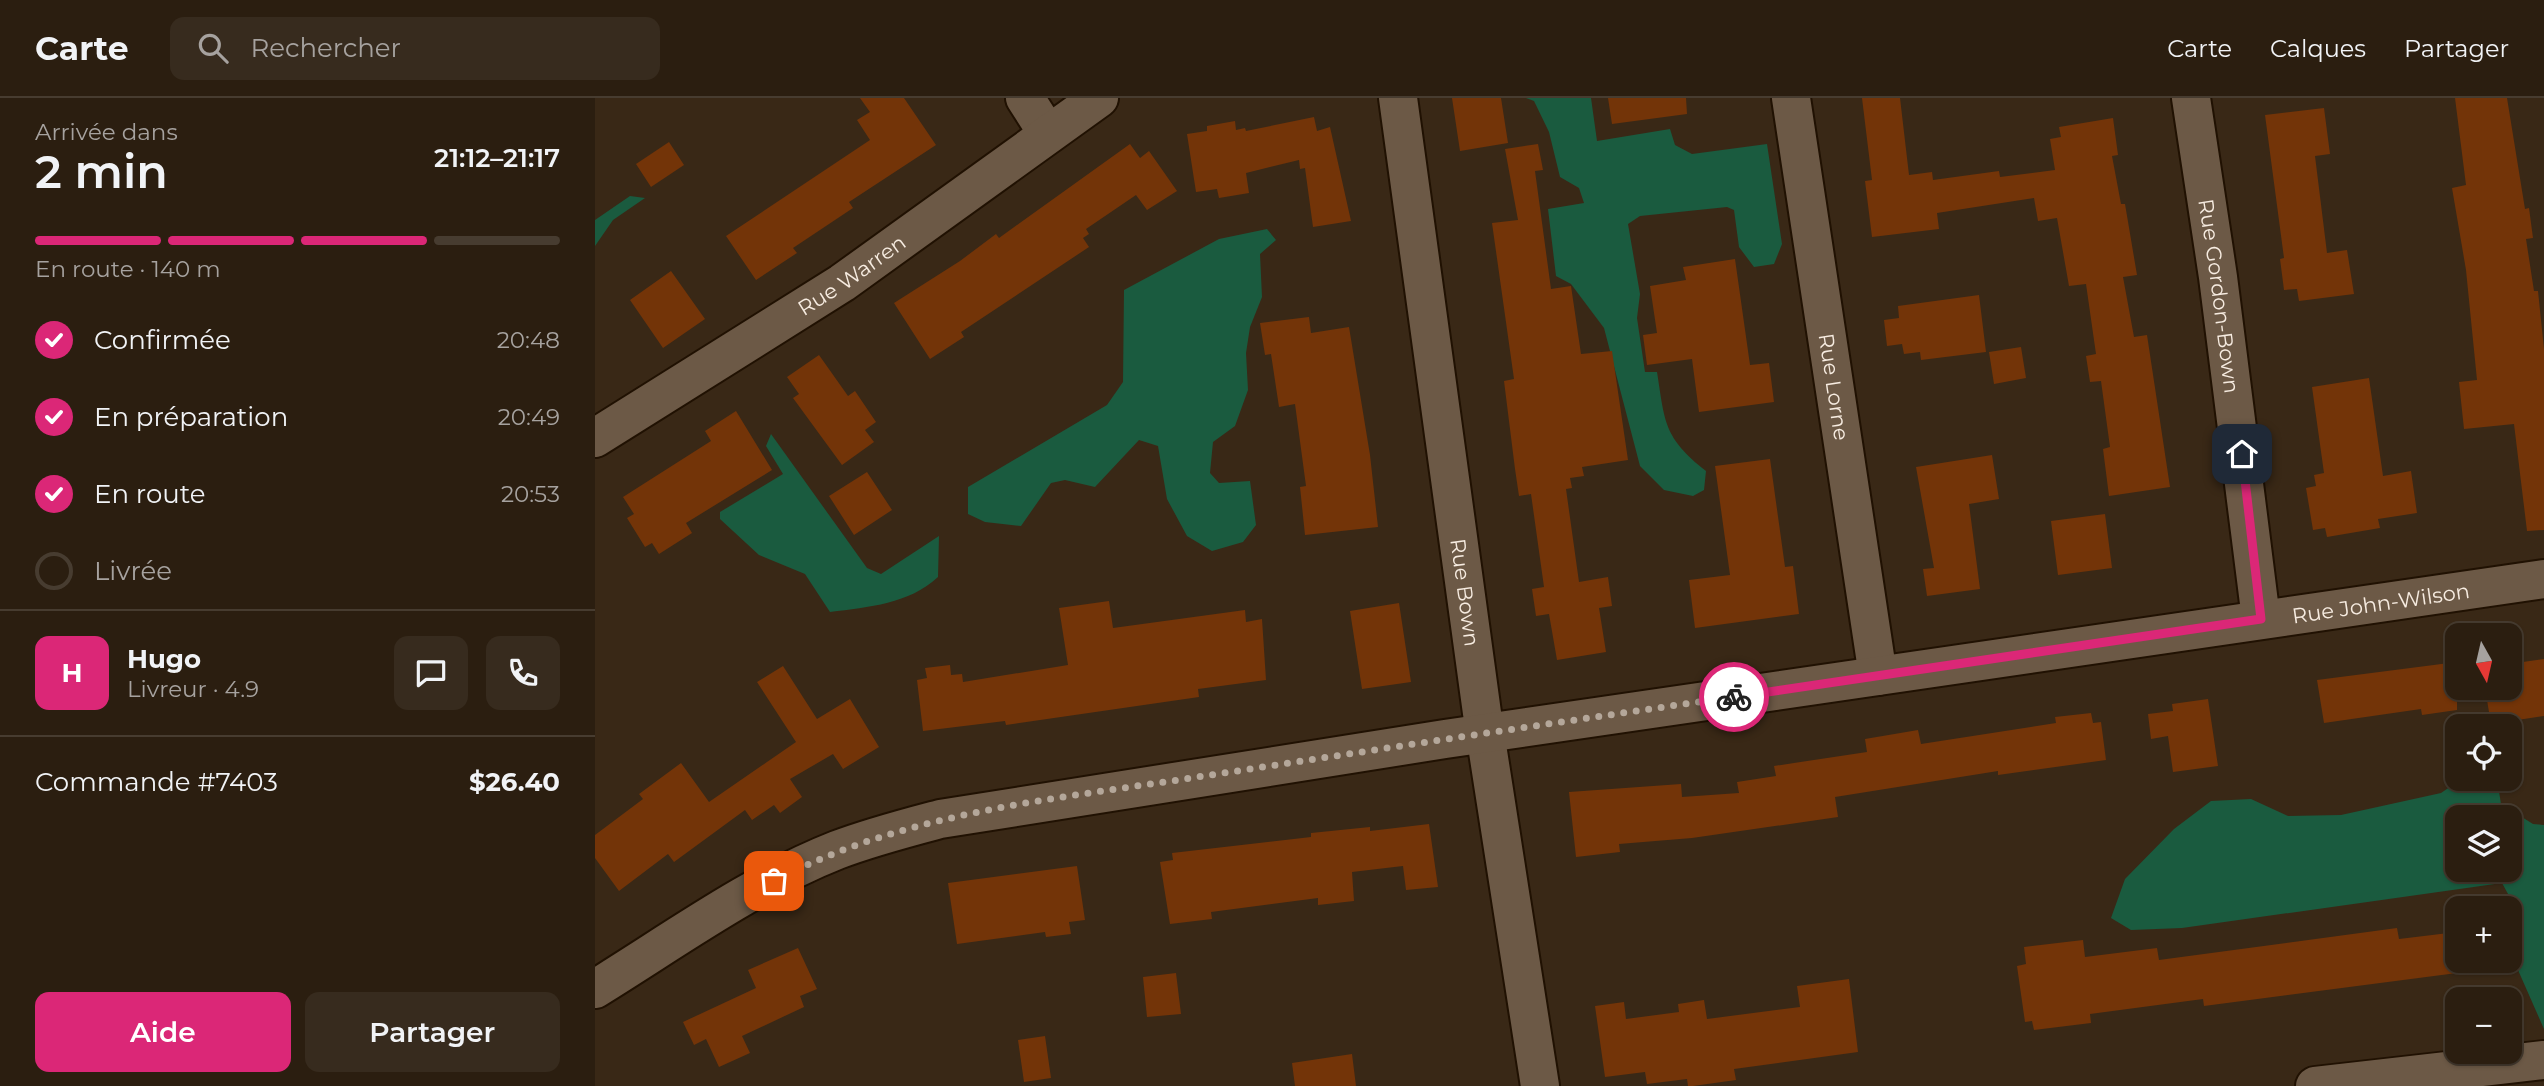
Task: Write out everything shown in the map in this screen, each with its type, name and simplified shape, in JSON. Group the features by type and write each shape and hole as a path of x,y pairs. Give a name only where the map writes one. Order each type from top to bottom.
{"street":[{"path":"1025,98 1048,134"},
{"name":"Rue Warren","path":"595,438 842,283 1099,98"},
{"name":"Rue Bown","path":"1398,98 1486,733 1541,1086"},
{"name":"Rue Lorne","path":"1791,98 1878,676"},
{"name":"Rue Gordon-Bown","path":"2191,98 2218,277 2261,619"},
{"name":"Rue John-Wilson","path":"595,989 763,887 837,850 888,832 996,808 1486,733 2544,579"},
{"path":"2315,1086 2544,1060"}],"green space":[{"path":"1526,98 1591,98 1597,141 1670,129 1675,145 1692,154 1767,144 1782,244 1774,264 1754,267 1739,247 1734,210 1727,207 1640,216 1628,224 1640,294 1637,318 1645,372 1657,372 1668,428 1681,448 1706,471 1704,490 1693,496 1664,490 1640,466 1604,328 1571,284 1556,276 1548,209 1584,203 1579,188 1560,177 1549,132 1534,101"},
{"path":"630,196 645,198 613,220 595,246 595,220"},
{"path":"1267,229 1276,240 1260,254 1262,297 1250,327 1246,353 1248,390 1235,426 1213,442 1210,473 1219,483 1250,481 1256,525 1243,542 1212,551 1187,536 1167,499 1158,446 1139,440 1095,487 1065,480 1051,483 1021,526 985,522 968,514 968,487 1107,405 1123,382 1124,290 1219,239"},
{"path":"771,434 867,568 881,574 939,536 938,577 927,586 901,599 830,612 805,574 759,555 720,519 720,512 783,474 766,446"},
{"path":"2445,790 2499,791 2503,805 2445,805 2445,882 2522,882 2522,817 2533,824 2544,825 2544,1029 2519,973 2522,973 2522,896 2509,896 2502,883 2182,928 2131,930 2111,918 2125,879 2174,829 2211,801 2251,799 2288,816 2341,815"}],"building":[{"path":"860,98 904,98 936,145 849,202 853,208 793,248 797,253 756,280 726,236 870,140 857,120 870,112"},
{"path":"1452,98 1501,98 1508,143 1460,151"},
{"path":"1608,98 1686,98 1687,114 1612,124"},
{"path":"1862,98 1900,98 1909,175 1932,172 1933,180 1999,171 2000,177 2055,170 2050,139 2061,137 2059,127 2113,118 2118,155 2112,156 2121,204 2125,204 2137,275 2123,277 2134,337 2147,335 2170,487 2109,496 2103,449 2110,447 2101,381 2090,382 2086,356 2096,354 2086,284 2069,286 2057,218 2038,221 2034,198 1937,213 1939,229 1872,237 1865,181 1872,180"},
{"path":"2455,98 2507,98 2525,209 2529,208 2533,238 2526,239 2534,291 2538,291 2544,349 2544,530 2527,531 2514,424 2464,429 2459,382 2477,380 2466,270 2452,188 2466,185"},
{"path":"2324,108 2330,154 2315,156 2327,253 2347,250 2354,294 2299,301 2297,289 2284,290 2280,259 2284,258 2265,115"},
{"path":"1314,117 1317,131 1330,127 1351,221 1313,227 1305,168 1300,169 1299,160 1246,173 1249,193 1219,198 1217,189 1196,192 1187,134 1207,131 1207,126 1235,121 1236,130 1245,128 1246,131"},
{"path":"669,142 684,165 651,187 636,164"},
{"path":"1130,144 1140,158 1149,151 1177,191 1147,210 1136,195 1086,229 1089,234 1083,238 1089,247 961,332 964,337 930,359 894,303 960,261 996,234 999,238"},
{"path":"1538,144 1543,170 1535,171 1551,289 1571,286 1581,354 1612,351 1628,460 1582,467 1584,476 1570,478 1572,488 1566,489 1579,582 1608,577 1612,606 1599,608 1606,652 1557,660 1549,614 1536,616 1532,589 1544,587 1531,494 1519,496 1515,469 1504,381 1514,379 1492,223 1518,220 1505,149"},
{"path":"1735,259 1750,365 1769,363 1774,402 1699,412 1692,359 1647,365 1643,335 1657,333 1650,286 1686,280 1683,267"},
{"path":"671,271 705,319 663,348 630,300"},
{"path":"1979,295 1986,352 1921,360 1920,352 1904,354 1902,344 1887,346 1884,320 1899,318 1898,306"},
{"path":"1309,317 1311,333 1349,327 1370,455 1378,527 1305,535 1300,487 1306,486 1295,404 1279,407 1271,354 1265,355 1260,323"},
{"path":"2021,347 2026,378 1994,384 1989,352"},
{"path":"819,355 848,396 855,391 876,422 865,430 874,442 842,465 793,398 799,394 787,377"},
{"path":"2369,378 2383,476 2411,471 2417,513 2378,519 2380,528 2327,537 2325,528 2313,530 2306,488 2316,486 2314,475 2324,473 2312,387"},
{"path":"736,411 772,470 686,523 692,533 659,554 652,543 645,547 627,518 634,514 623,497 711,441 705,431"},
{"path":"1992,455 1999,499 1969,504 1980,589 1927,596 1923,569 1934,568 1916,467"},
{"path":"1770,459 1785,567 1793,566 1799,614 1695,628 1689,580 1730,575 1715,466"},
{"path":"867,472 892,510 854,535 829,496"},
{"path":"2105,514 2112,568 2058,575 2051,521"},
{"path":"1109,601 1113,628 1245,610 1246,622 1262,619 1266,680 1198,689 1199,697 1006,725 1005,721 923,731 917,680 927,678 925,668 950,665 951,675 962,674 963,682 1068,665 1059,608"},
{"path":"1399,603 1411,682 1362,689 1350,611"},
{"path":"2544,659 2544,716 2522,719 2522,714 2489,714 2487,700 2522,700 2522,662"},
{"path":"2445,664 2445,700 2457,700 2457,710 2422,715 2421,709 2324,723 2317,680"},
{"path":"783,666 817,719 850,699 879,747 843,769 833,754 790,779 802,797 780,813 774,805 752,820 745,810 674,862 668,854 619,891 595,858 595,835 643,799 639,794 681,763 709,802 796,742 757,682"},
{"path":"2208,699 2218,766 2173,772 2168,736 2151,739 2148,714 2173,711 2172,704"},
{"path":"2091,713 2093,723 2101,722 2106,760 1998,775 1998,771 1835,797 1838,817 1692,838 1619,844 1620,852 1576,857 1569,792 1681,784 1682,797 1739,793 1737,782 1776,776 1774,766 1867,752 1865,739 1918,730 1921,744 2056,723 2055,717"},
{"path":"1429,824 1438,887 1406,890 1403,866 1352,872 1354,901 1318,905 1318,898 1211,912 1212,919 1170,924 1160,862 1173,860 1172,853 1311,837 1311,833 1370,827 1370,831"},
{"path":"1077,866 1085,920 1069,922 1071,934 1046,937 1045,932 957,944 948,883"},
{"path":"2397,928 2399,939 2445,933 2445,973 2457,973 2204,1006 2203,999 2090,1014 2091,1023 2034,1030 2032,1021 2025,1022 2017,966 2026,964 2024,947 2083,940 2085,957 2157,948 2159,960"},
{"path":"798,948 817,989 800,996 804,1007 742,1036 750,1053 719,1067 706,1039 694,1045 683,1022 756,988 748,970"},
{"path":"1176,973 1181,1014 1147,1017 1143,977"},
{"path":"1849,979 1858,1052 1734,1069 1736,1080 1693,1086 1688,1086 1687,1079 1647,1084 1645,1072 1605,1077 1595,1006 1624,1002 1626,1019 1679,1012 1678,1004 1704,1000 1707,1019 1800,1007 1797,986"},
{"path":"1045,1036 1051,1078 1024,1082 1018,1040"},
{"path":"1352,1054 1356,1086 1295,1086 1292,1063"}],"way so far":[{"path":"774,881 837,850 888,832 996,808 1734,697"}],"route":[{"path":"1734,697 2261,619 2242,454"}]}
